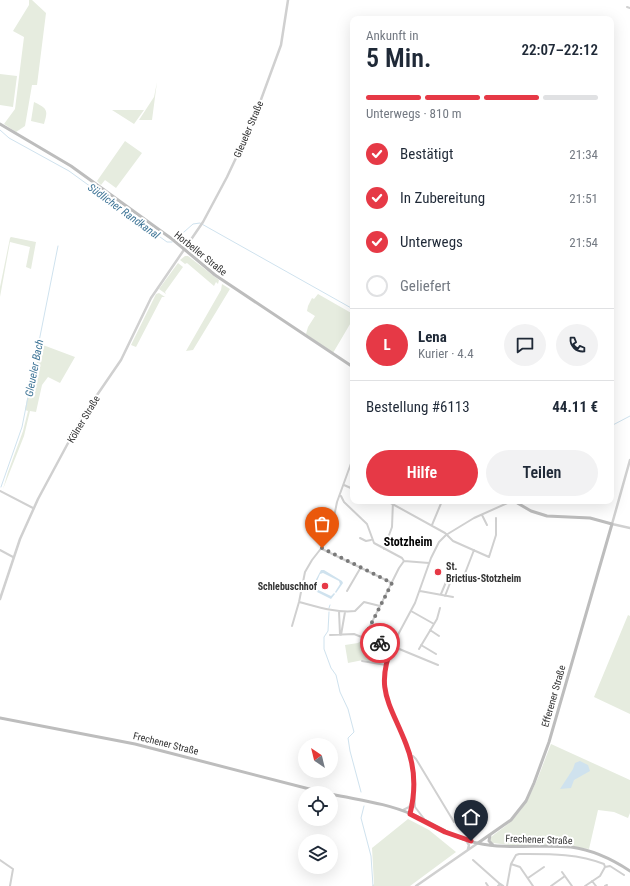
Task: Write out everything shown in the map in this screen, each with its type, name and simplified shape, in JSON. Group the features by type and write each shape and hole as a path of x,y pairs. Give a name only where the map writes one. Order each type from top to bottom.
{"main road":[{"name":"Horbeller Straße","path":"0,124 71,166 176,242 221,279 350,365"},
{"path":"519,504 532,511 547,516 590,518 612,524"},
{"name":"Efferener Straße","path":"478,843 501,828 516,814 526,801 534,784 549,742 612,524"},
{"name":"Frechener Straße","path":"0,718 135,744 298,786"},
{"name":"Frechener Straße","path":"338,795 402,810 445,832 466,840 493,845 558,846 581,849 609,858 630,870"},
{"path":"490,835 489,840 493,845"}],"street":[{"name":"Gleueler Straße","path":"185,249 203,222 220,190 255,115 282,41 288,0"},
{"name":"Kölner Straße","path":"0,599 13,557 33,508 82,416 121,360 153,294 185,249"},
{"name":"Efferener Straße","path":"612,524 630,460"},
{"path":"292,626 300,602 305,572 331,535 337,502 350,467"},
{"path":"344,485 350,488"},
{"path":"0,495 1,491 33,508"},
{"path":"340,495 344,502 367,524 371,540 377,545 402,558 404,561 429,563"},
{"path":"337,502 344,502"},
{"path":"384,549 392,527 392,504"},
{"path":"395,504 432,525 453,541 489,557 496,535 496,518"},
{"path":"432,525 441,504"},
{"path":"426,821 416,809 414,798 414,779 410,756 387,700 384,685 386,665 392,645 411,611 420,591 436,547 446,535 482,515 506,504"},
{"path":"482,515 487,525"},
{"path":"612,524 630,528"},
{"path":"360,538 366,541 371,540"},
{"path":"322,548 392,583"},
{"path":"0,550 13,557"},
{"path":"462,581 474,550"},
{"path":"364,638 404,561"},
{"path":"347,591 361,567"},
{"path":"445,596 452,578"},
{"path":"441,594 446,582 450,583"},
{"path":"420,591 453,597"},
{"path":"300,602 339,611 357,610 364,602 380,606"},
{"path":"419,649 434,624 440,608"},
{"path":"339,611 340,635"},
{"path":"340,635 345,611"},
{"path":"411,611 434,624"},
{"path":"430,630 439,636"},
{"path":"330,635 354,634 364,638 368,642 392,645 438,665"},
{"path":"421,645 436,654"},
{"path":"362,661 386,665"},
{"path":"410,756 413,756 416,759 454,822"},
{"path":"402,810 409,807 414,798"},
{"path":"410,814 414,798"},
{"path":"466,840 469,845 468,850"},
{"name":"Efferener Straße","path":"416,886 478,843"},
{"path":"507,886 512,864 516,855 519,854 554,854 584,858 604,864 605,867"},
{"path":"0,860 13,869 11,886"},
{"path":"474,860 500,885"},
{"path":"512,864 520,867 533,886"},
{"path":"605,867 611,866 624,875"},
{"path":"528,878 544,867"},
{"path":"585,886 601,874 605,867"},
{"path":"562,872 572,886"},
{"path":"551,886 565,876"},
{"path":"592,881 596,886"}],"shaded area":[{"path":"29,0 32,0 46,13 37,85 32,85 25,126 16,132 4,124 15,109 24,37 13,31 29,5"},
{"path":"0,74 17,76 13,107 0,105"},
{"path":"157,82 152,120 139,120 154,97"},
{"path":"34,102 46,110 44,124 31,121"},
{"path":"112,110 144,110 134,124"},
{"path":"125,141 142,153 116,188 105,180 101,185 97,181"},
{"path":"11,237 36,242 31,269 26,267 30,247 10,242 0,297 0,287"},
{"path":"185,256 188,256 219,280 218,284 216,282 214,286 187,263 185,264 180,260"},
{"path":"178,263 183,267 165,292 166,294 159,289"},
{"path":"222,284 230,289 193,350 186,351 221,290"},
{"path":"159,293 165,297 162,297 136,347 131,345 156,294"},
{"path":"318,294 350,312 350,324 333,353 306,334 308,327 315,316 307,311 312,298 314,299"},
{"path":"40,345 75,357 60,383 48,377 42,385 36,412 30,411 24,436 3,489 23,431 28,411 25,410 30,382 33,382"},
{"path":"628,615 630,616 630,714 594,697"},
{"path":"362,640 368,644 388,645 389,647 384,663 363,660 348,663 345,645 358,643"},
{"path":"551,744 630,780 630,813 628,818 614,812 598,810 589,849 560,845 509,845 493,843 490,841 490,838 513,819 528,799"},
{"path":"408,819 429,830 456,852 410,886 372,886 374,884 372,848"}],"water":[{"path":"321,570 324,570 343,583 336,593 335,592 340,584 339,581 323,573 320,574 314,588 331,596 334,593 335,594 331,599 311,589"},
{"path":"580,761 588,765 590,771 574,780 571,788 560,789 573,769 575,763"}],"waterway":[{"name":"Südlicher Randkanal","path":"0,130 9,138 69,171 167,242 172,242"},
{"name":"Südlicher Randkanal","path":"175,240 193,224 200,223 350,307"},
{"name":"Gleueler Bach","path":"1,487 22,427 58,246"},
{"name":"Südlicher Randkanal","path":"614,424 630,416"},
{"path":"329,612 328,631 324,637 324,649 331,668 336,675 340,692 348,709 354,732 348,738 361,792"},
{"path":"364,806 361,818 371,856 373,886"}],"way so far":[{"path":"322,548 392,583 364,638 368,642 380,643"}],"place":[{"name":"St. Brictius-Stotzheim","path":"438,572"},
{"name":"Schlebuschhof","path":"325,586"}],"district":[{"name":"Stotzheim","path":"408,542"}],"route":[{"path":"380,643 393,644 385,670 384,689 388,706 410,756 414,779 414,798 410,814 445,832 471,841"}]}
